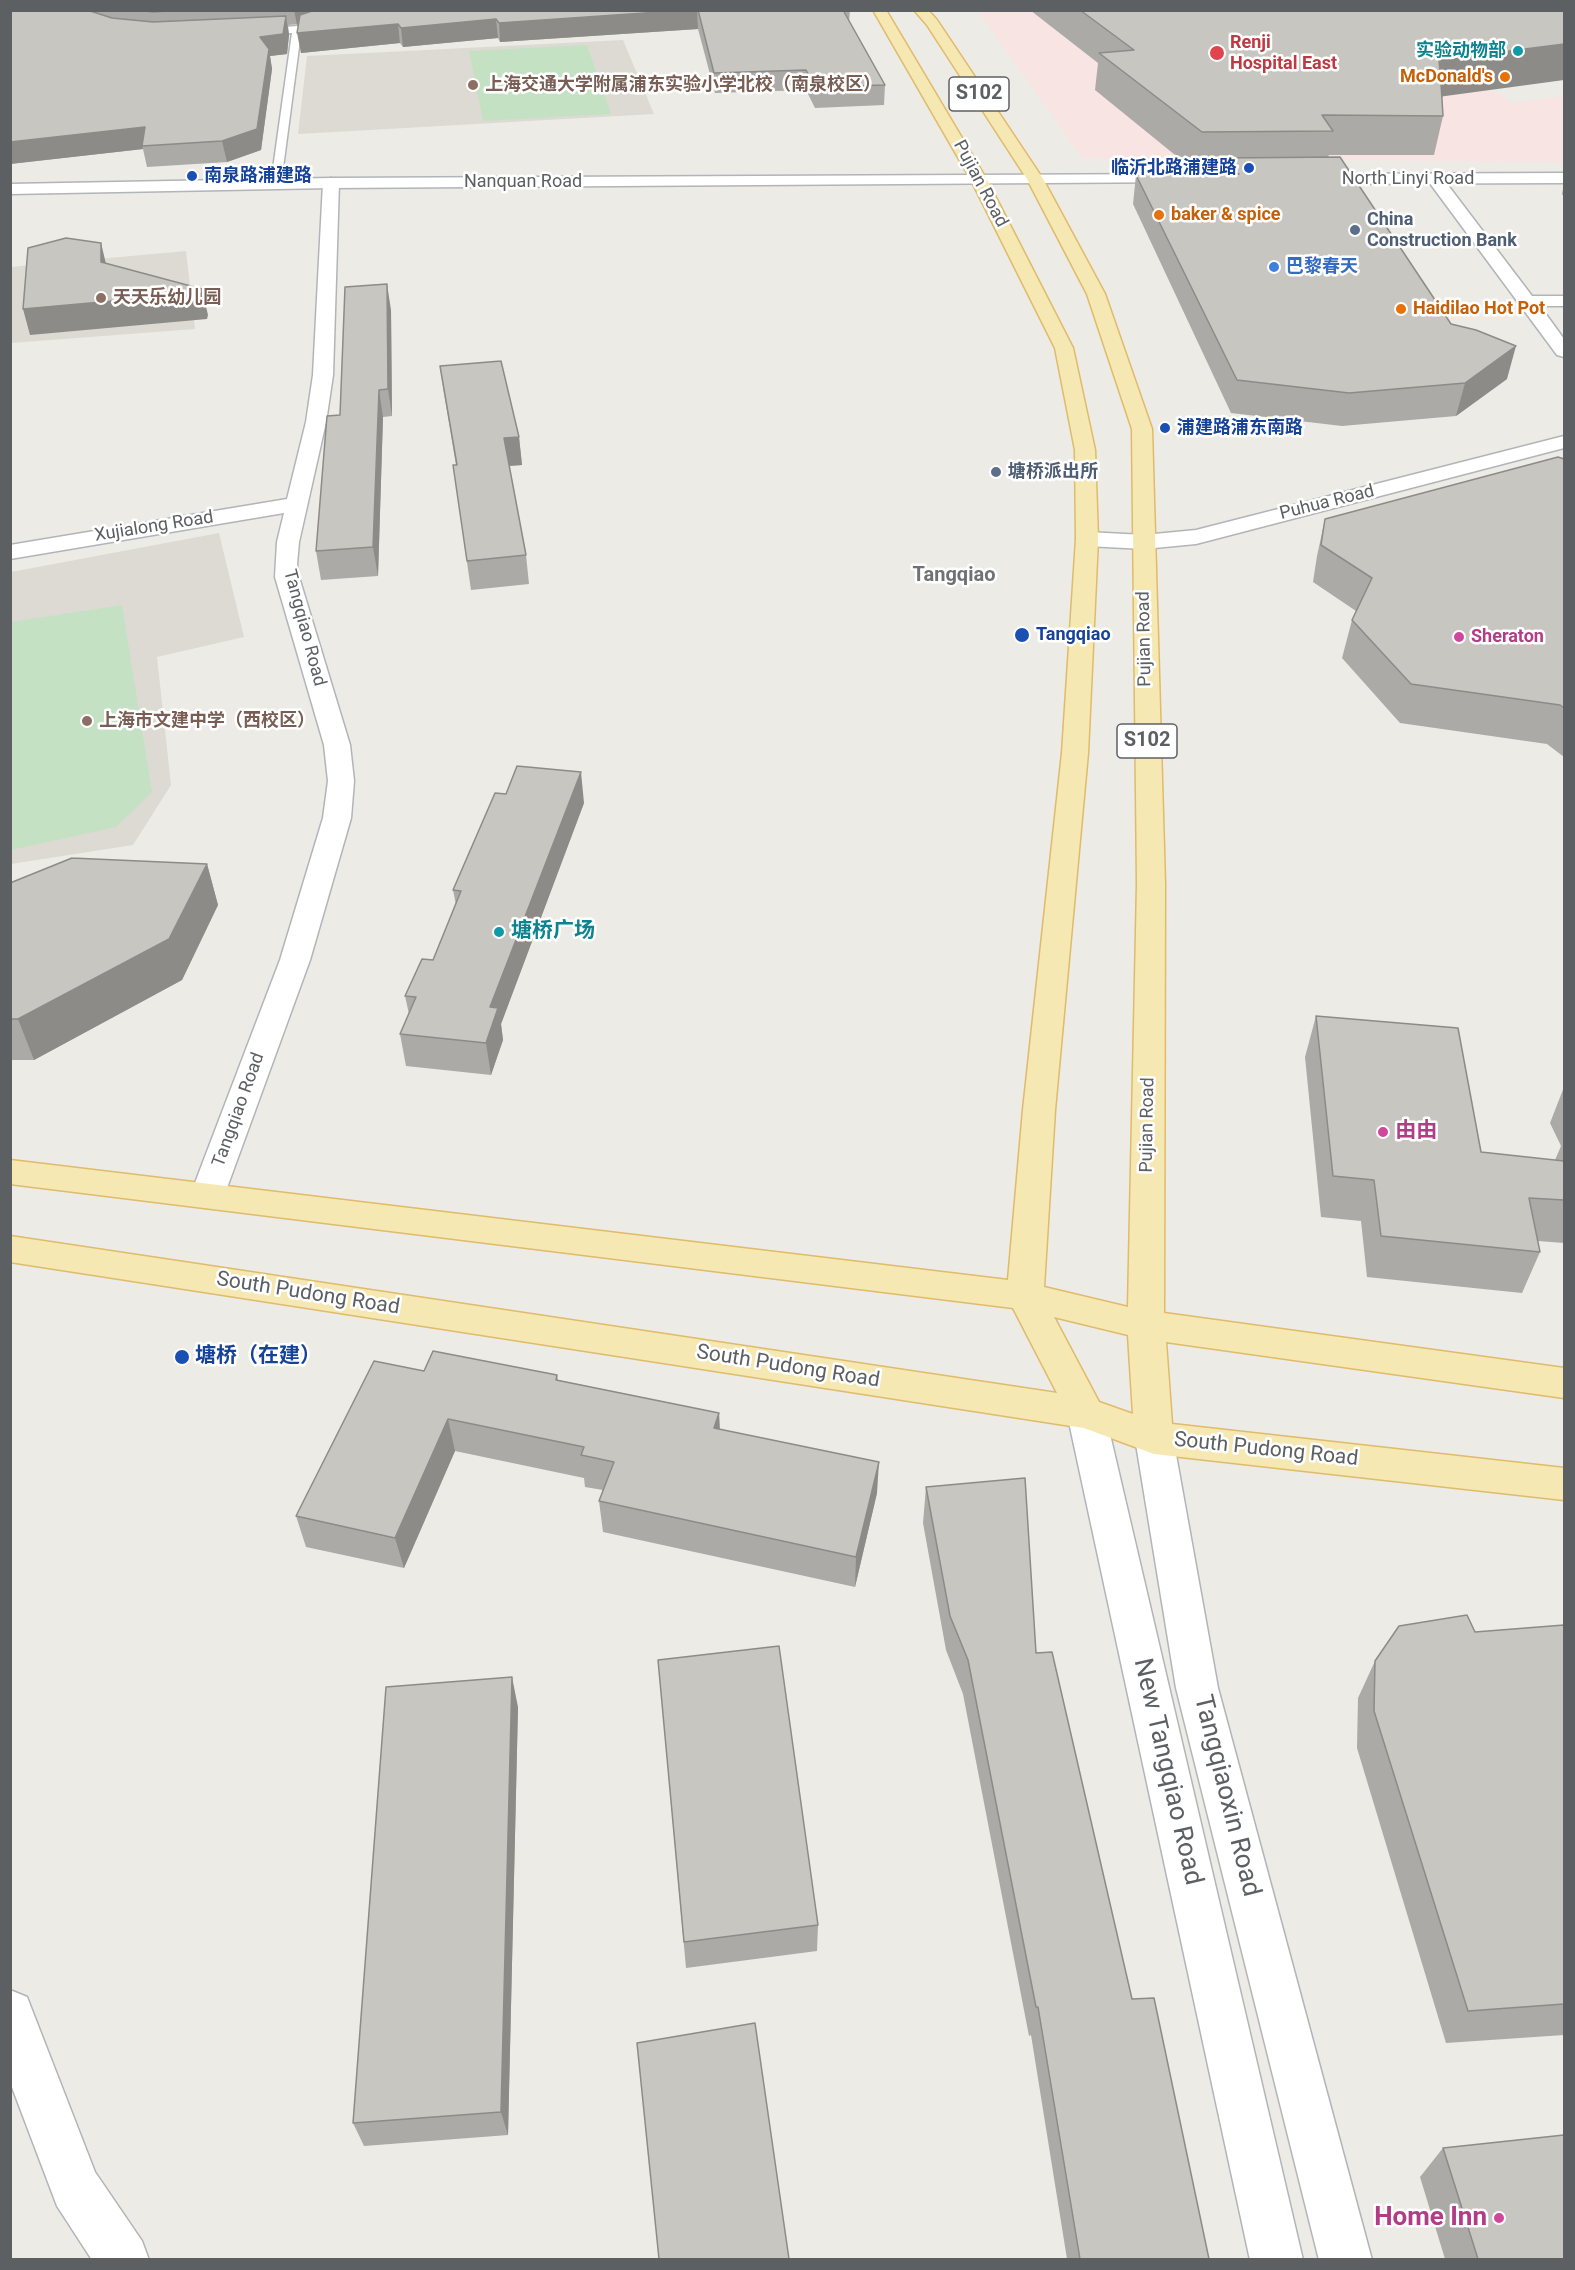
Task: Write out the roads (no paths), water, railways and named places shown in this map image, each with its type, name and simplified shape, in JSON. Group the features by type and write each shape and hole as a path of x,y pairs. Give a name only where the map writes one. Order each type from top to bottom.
{"main road":[{"name":"Pujian Road","path":"879,10 979,180 1065,348 1085,450 1087,539 1075,753 1039,1110 1025,1296"},
{"name":"Pujian Road","path":"920,10 932,22 1035,179 1096,294 1142,429 1151,884 1146,1325"},
{"path":"10,1172 1025,1296 1146,1325 1564,1383"},
{"name":"South Pudong Road","path":"10,1249 1086,1413 1154,1438 1564,1484"},
{"name":"New Tangqiao Road","path":"1025,1296 1086,1413"},
{"name":"Tangqiaoxin Road","path":"1146,1325 1154,1438"}],"street":[{"name":"North Linyi Road","path":"1290,179 1564,178"},
{"name":"Nanquan Road","path":"10,189 276,183 1035,179"},
{"path":"1035,179 1199,179"},
{"path":"1435,179 1564,351"},
{"name":"Tangqiao Road","path":"207,1196 295,960 338,818 341,781 337,745 286,577 288,542 316,422 323,375 331,183"},
{"path":"1527,301 1564,301"},
{"name":"Puhua Road","path":"1087,539 1144,542 1196,537 1564,442"},
{"name":"Xujialong Road","path":"10,552 297,504"},
{"name":"New Tangqiao Road","path":"1086,1413 1277,2259"},
{"name":"Tangqiaoxin Road","path":"1154,1438 1197,1688 1346,2259"},
{"path":"10,2014 75,2188 123,2259"}],"lane":[{"path":"252,33 297,30 315,26"},
{"path":"276,183 297,30"}],"place":[{"name":"实验动物部","path":"1518,51"},
{"name":"Renji Hospital East","path":"1217,53"},
{"name":"McDonald's","path":"1505,77"},
{"name":"上海交通大学附属浦东实验小学北校（南泉校区）","path":"473,85"},
{"name":"临沂北路浦建路","path":"1249,168"},
{"name":"南泉路浦建路","path":"192,176"},
{"name":"baker & spice","path":"1159,215"},
{"name":"China Construction Bank","path":"1355,230"},
{"name":"巴黎春天","path":"1274,267"},
{"name":"天天乐幼儿园","path":"101,298"},
{"name":"Haidilao Hot Pot","path":"1401,309"},
{"name":"浦建路浦东南路","path":"1165,428"},
{"name":"塘桥派出所","path":"996,472"},
{"name":"Tangqiao","path":"1022,635"},
{"name":"Sheraton","path":"1459,637"},
{"name":"上海市文建中学（西校区）","path":"87,721"},
{"name":"塘桥广场","path":"499,932"},
{"name":"由由","path":"1383,1132"},
{"name":"塘桥（在建）","path":"182,1357"},
{"name":"Home Inn","path":"1499,2218"}],"district":[{"name":"Tangqiao","path":"954,576"}]}
